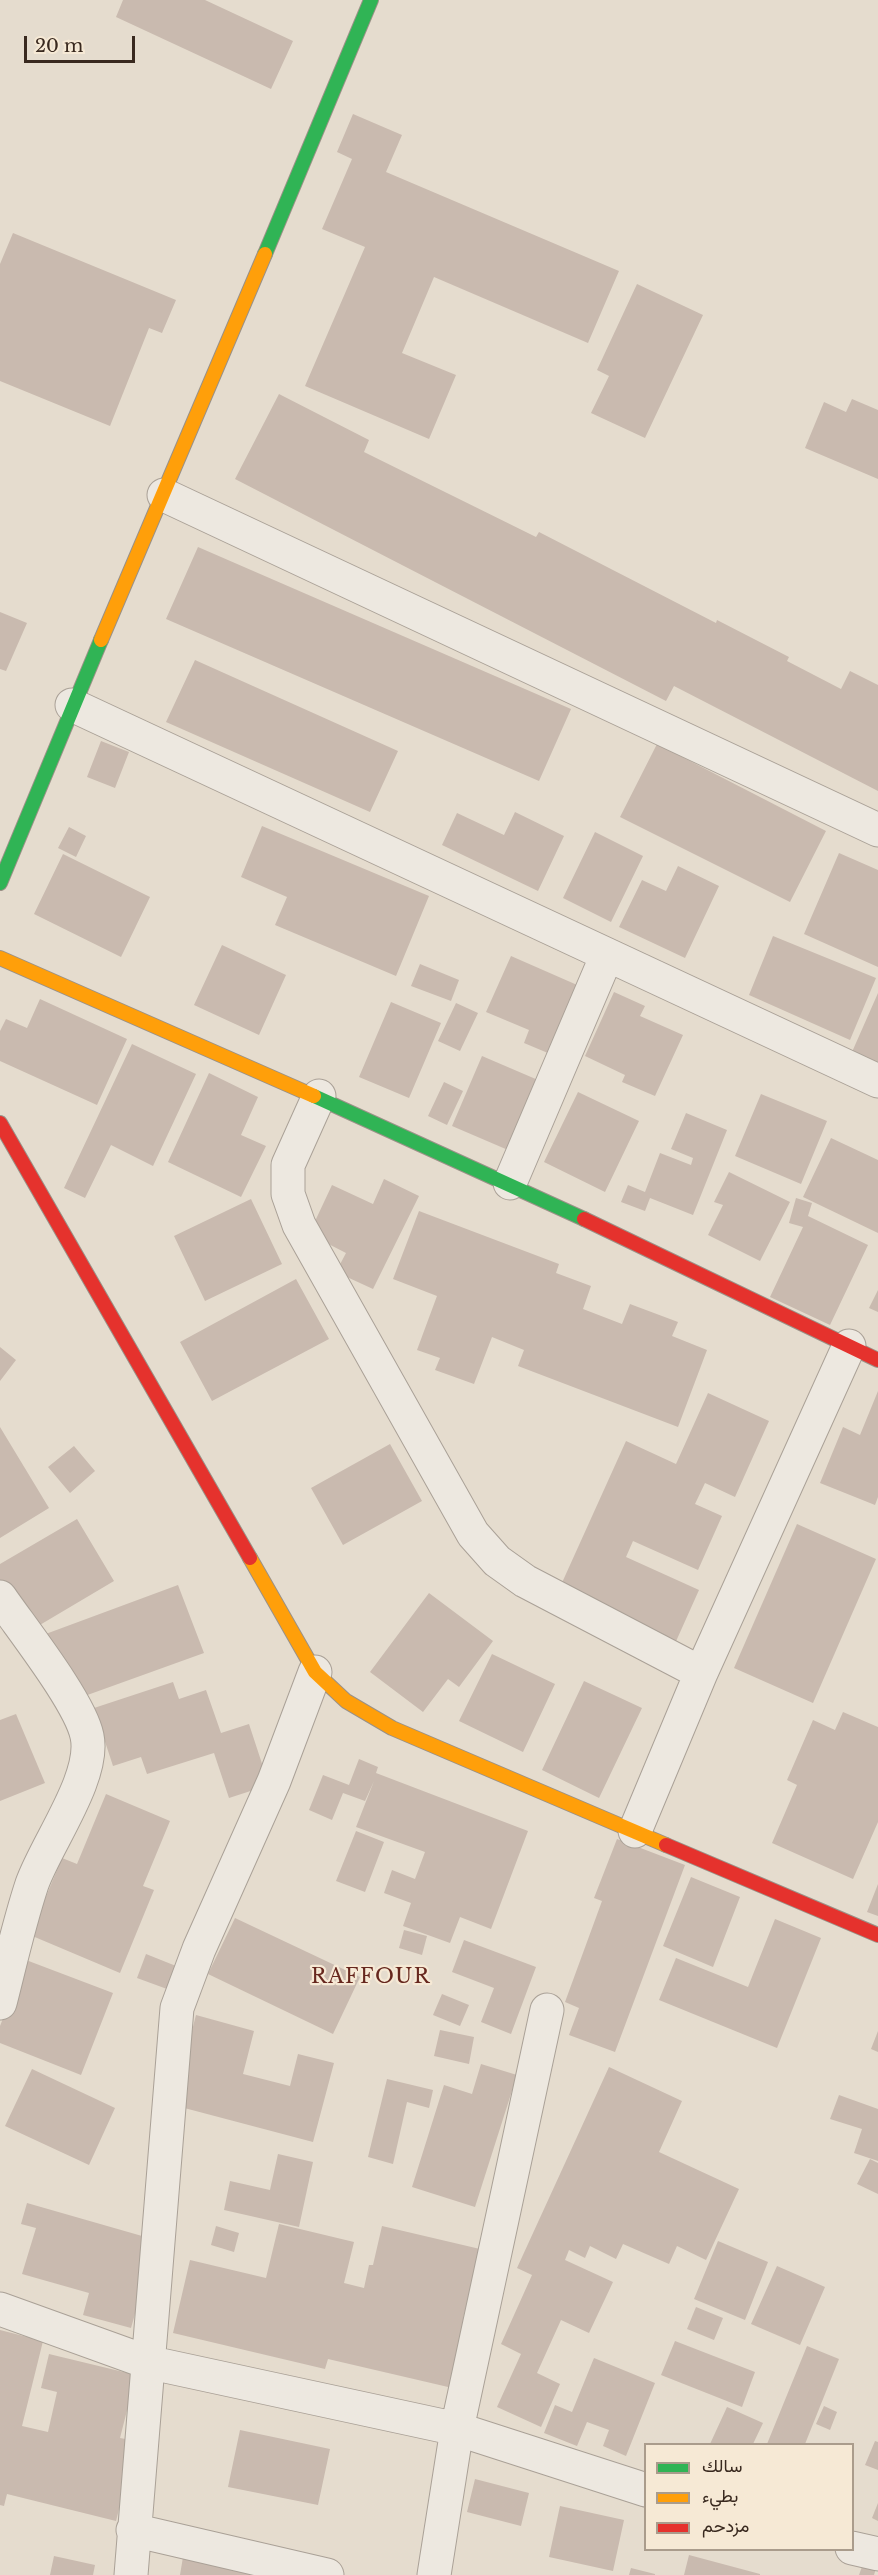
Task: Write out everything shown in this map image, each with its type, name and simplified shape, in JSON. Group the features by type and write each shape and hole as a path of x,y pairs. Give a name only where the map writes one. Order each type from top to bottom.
{"street":[{"path":"0,883 72,705 164,495 371,0"},
{"path":"164,495 878,830"},
{"path":"72,705 878,1081"},
{"path":"510,1183 607,955"},
{"path":"0,958 319,1096 510,1183 878,1360"},
{"path":"319,1096 288,1165 288,1194 299,1225 473,1534 497,1561 525,1581 701,1673"},
{"path":"0,1123 315,1672 346,1701 392,1728 878,1935"},
{"path":"635,1831 701,1673 849,1346"},
{"path":"0,1597 74,1706 87,1735 88,1757 81,1781 33,1883 0,2003"},
{"path":"131,2575 177,2008 199,1949 274,1781 315,1672"},
{"path":"434,2575 457,2428 547,2010"},
{"path":"0,2309 147,2362 457,2428 644,2490"},
{"path":"134,2530 327,2575"},
{"path":"854,2548 878,2554"}],"building":[{"path":"123,0 205,0 293,41 271,89 116,17"},
{"path":"353,114 402,135 386,172 619,271 588,343 434,277 402,353 456,375 429,439 305,386 365,247 322,229 352,159 337,152"},
{"path":"13,233 176,300 162,333 149,328 110,426 0,381 0,264"},
{"path":"637,284 703,315 645,438 591,413 609,376 597,370"},
{"path":"279,394 369,440 364,452 536,537 539,532 716,623 717,620 789,657 787,661 841,689 850,671 878,685 878,791 674,686 666,701 235,479"},
{"path":"852,399 878,410 878,479 805,448 824,402 846,412"},
{"path":"198,547 571,709 539,781 166,619"},
{"path":"0,612 27,623 6,671 0,669"},
{"path":"195,660 398,751 370,812 166,722"},
{"path":"101,741 129,752 115,788 87,777"},
{"path":"657,744 826,831 790,902 620,817"},
{"path":"515,812 564,836 538,891 442,845 457,813 504,835"},
{"path":"262,826 429,896 396,976 275,925 287,897 241,877"},
{"path":"69,827 86,836 76,857 58,848"},
{"path":"595,832 643,856 611,922 563,898"},
{"path":"839,853 878,870 878,967 804,934"},
{"path":"63,854 150,897 121,957 34,914"},
{"path":"678,866 719,886 685,958 619,927 642,880 666,891"},
{"path":"773,936 876,978 850,1040 749,995"},
{"path":"222,945 286,975 259,1035 194,1005"},
{"path":"511,956 584,988 555,1056 524,1043 529,1030 486,1012"},
{"path":"420,964 459,980 451,1001 411,986"},
{"path":"614,992 645,1006 640,1016 683,1035 655,1096 622,1082 625,1075 585,1056"},
{"path":"878,993 878,1064 852,1052"},
{"path":"40,999 127,1039 97,1105 0,1061 0,1031 6,1019 27,1028"},
{"path":"391,1002 441,1023 409,1098 359,1077"},
{"path":"456,1003 478,1013 460,1051 438,1041"},
{"path":"132,1044 196,1074 153,1166 111,1145 85,1198 64,1188"},
{"path":"482,1056 545,1083 515,1153 452,1126"},
{"path":"209,1073 258,1097 241,1135 266,1146 241,1197 168,1162"},
{"path":"444,1082 463,1091 447,1125 428,1116"},
{"path":"578,1092 639,1121 605,1192 544,1162"},
{"path":"761,1094 827,1121 801,1184 735,1156"},
{"path":"686,1113 727,1130 693,1215 650,1198 645,1211 621,1202 628,1185 645,1192 660,1153 691,1165 693,1158 671,1149"},
{"path":"831,1138 878,1160 878,1233 803,1197"},
{"path":"729,1172 790,1202 760,1261 708,1235 723,1205 714,1202"},
{"path":"384,1179 419,1196 373,1289 336,1272 346,1253 309,1234 332,1185 373,1204"},
{"path":"796,1198 812,1203 808,1216 868,1245 830,1325 770,1297 803,1227 789,1223"},
{"path":"251,1199 282,1264 205,1301 174,1236"},
{"path":"419,1211 559,1264 556,1273 591,1286 583,1309 622,1324 630,1304 678,1322 672,1336 707,1350 678,1427 518,1366 524,1350 492,1337 474,1384 435,1370 440,1358 417,1350 437,1296 393,1279"},
{"path":"296,1279 329,1339 212,1401 180,1342"},
{"path":"878,1290 878,1312 869,1308"},
{"path":"0,1347 16,1360 0,1381"},
{"path":"878,1391 878,1497 875,1505 820,1483 843,1427 860,1435"},
{"path":"708,1393 769,1421 735,1497 705,1483 695,1504 722,1516 698,1570 633,1541 626,1557 699,1590 673,1648 556,1596 626,1441 676,1464"},
{"path":"0,1427 49,1508 0,1538"},
{"path":"390,1444 422,1501 343,1545 311,1488"},
{"path":"74,1446 95,1471 70,1493 48,1467"},
{"path":"77,1519 114,1581 28,1632 0,1606 0,1564"},
{"path":"797,1524 876,1559 813,1703 734,1668"},
{"path":"178,1585 204,1653 68,1702 43,1635"},
{"path":"429,1593 493,1641 459,1687 448,1679 423,1712 370,1672"},
{"path":"492,1654 555,1684 523,1752 459,1721"},
{"path":"584,1681 642,1708 599,1798 542,1770"},
{"path":"173,1682 179,1699 206,1690 221,1733 249,1724 269,1785 229,1798 214,1753 147,1774 141,1757 113,1766 94,1708"},
{"path":"843,1712 878,1727 878,1822 853,1879 772,1843 797,1785 787,1780 813,1720 835,1730"},
{"path":"16,1714 45,1783 0,1801 0,1720"},
{"path":"359,1759 378,1767 376,1773 528,1831 491,1929 460,1917 450,1943 403,1926 411,1903 384,1893 392,1870 415,1879 425,1852 356,1827 374,1781 365,1801 343,1793 332,1820 309,1810 323,1775 349,1785"},
{"path":"106,1794 170,1821 143,1886 154,1890 120,1973 30,1935 62,1858 77,1864"},
{"path":"356,1831 384,1842 365,1892 336,1881"},
{"path":"617,1839 685,1865 615,2052 569,2035 579,2008 565,2002 602,1901 594,1898"},
{"path":"691,1877 740,1897 713,1967 663,1946"},
{"path":"878,1884 878,1916 867,1912"},
{"path":"235,1918 360,1977 333,2034 208,1974"},
{"path":"775,1919 821,1938 777,2048 659,2000 676,1958 748,1987"},
{"path":"404,1930 427,1936 422,1955 399,1948"},
{"path":"464,1940 536,1967 511,2034 481,2022 494,1988 452,1972"},
{"path":"146,1954 176,1966 167,1989 137,1978"},
{"path":"26,1960 113,1993 81,2075 0,2043 0,2026"},
{"path":"442,1994 469,2005 460,2026 433,2015"},
{"path":"196,2015 254,2031 243,2074 290,2086 298,2054 334,2063 313,2142 173,2105"},
{"path":"440,2030 474,2037 469,2064 434,2056"},
{"path":"878,2031 878,2052 871,2049"},
{"path":"481,2064 517,2075 475,2207 412,2187 444,2085 472,2094"},
{"path":"609,2067 682,2101 659,2152 739,2189 706,2260 677,2246 669,2264 623,2244 616,2259 590,2246 585,2258 569,2250 565,2260 613,2282 589,2333 561,2320 537,2373 560,2384 541,2427 497,2407 521,2354 501,2344 532,2275 517,2268"},
{"path":"32,2069 115,2108 89,2165 5,2126"},
{"path":"387,2079 433,2090 429,2108 407,2102 393,2164 368,2157"},
{"path":"839,2095 878,2109 878,2161 854,2153 862,2129 830,2119"},
{"path":"278,2154 313,2162 299,2227 224,2210 230,2181 270,2190"},
{"path":"870,2159 878,2163 878,2194 857,2184"},
{"path":"27,2203 156,2240 131,2328 83,2315 89,2293 22,2274 36,2228 21,2224"},
{"path":"279,2224 354,2242 344,2283 364,2288 369,2265 373,2265 382,2226 480,2249 463,2319 477,2323 461,2390 328,2359 325,2369 173,2333 190,2260 266,2278"},
{"path":"216,2226 239,2233 234,2252 211,2245"},
{"path":"718,2241 768,2262 745,2320 694,2299"},
{"path":"777,2266 825,2287 800,2345 751,2324"},
{"path":"696,2307 723,2318 714,2340 687,2329"},
{"path":"0,2330 43,2341 22,2426 48,2432 57,2392 41,2388 49,2354 136,2375 120,2438 136,2441 116,2521 7,2494 4,2506 0,2505"},
{"path":"675,2341 755,2372 742,2407 661,2375"},
{"path":"807,2346 839,2359 805,2443 767,2443"},
{"path":"594,2358 655,2383 626,2456 603,2446 609,2430 587,2422 577,2446 544,2433 555,2405 572,2412"},
{"path":"824,2406 837,2412 830,2430 816,2424"},
{"path":"727,2407 763,2423 753,2443 710,2443"},
{"path":"240,2430 330,2449 318,2505 228,2487"},
{"path":"875,2441 878,2442 878,2470 865,2465"},
{"path":"475,2479 529,2493 521,2526 467,2512"},
{"path":"878,2503 878,2521 872,2518"},
{"path":"560,2506 624,2520 613,2571 549,2557"},
{"path":"689,2555 760,2574 760,2575 684,2575"},
{"path":"54,2556 95,2565 93,2575 50,2575"},
{"path":"183,2557 272,2575 180,2575"},
{"path":"864,2561 877,2565 874,2575 859,2575"},
{"path":"631,2568 655,2574 655,2575 629,2575"}],"traffic: fast":[{"path":"265,254 371,0"},
{"path":"0,883 101,640"},
{"path":"314,1096 584,1219"}],"traffic: slow":[{"path":"101,640 265,254"},
{"path":"0,958 314,1096"},
{"path":"250,1558 315,1672 346,1701 392,1728 666,1845"}],"traffic: jam":[{"path":"0,1123 250,1558"},
{"path":"584,1219 878,1360"},
{"path":"666,1845 878,1935"}],"district":[{"name":"RAFFOUR","path":"371,1977"}]}
